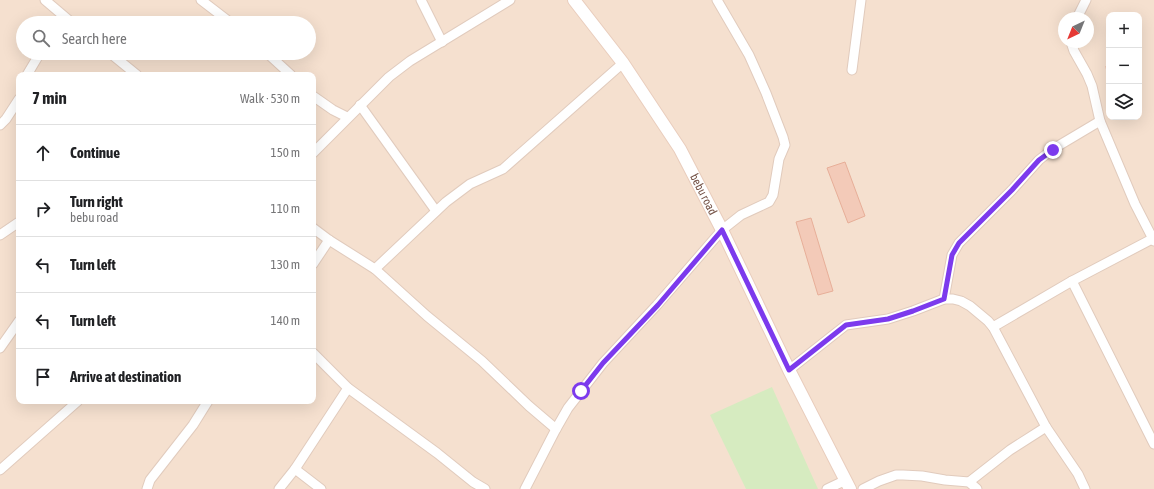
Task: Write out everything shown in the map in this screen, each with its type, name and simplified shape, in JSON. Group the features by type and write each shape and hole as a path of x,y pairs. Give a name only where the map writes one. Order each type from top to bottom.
{"street":[{"path":"45,0 62,16"},
{"path":"201,0 222,16"},
{"path":"420,0 442,42"},
{"path":"316,150 389,77 410,62 510,0"},
{"name":"bebu road","path":"574,0 623,63 680,149 722,230 789,370 848,485"},
{"path":"525,489 568,408 603,363 658,305 722,230 741,215 769,202 773,194 779,159 784,145 783,137 749,54 717,0"},
{"path":"852,70 860,0"},
{"path":"1080,12 1086,0"},
{"path":"993,327 1072,281 1153,240 1135,204 1100,121 1092,86 1087,74 1073,48"},
{"path":"29,72 36,60"},
{"path":"119,60 133,72"},
{"path":"275,60 288,72"},
{"path":"375,268 436,211 470,184 503,169 623,63"},
{"path":"316,98 333,110 348,117"},
{"path":"0,125 6,120 16,104"},
{"path":"360,105 436,211"},
{"path":"944,299 952,255 959,243 1012,190 1039,160 1100,121"},
{"path":"0,235 16,224"},
{"path":"316,230 329,240 375,268 427,316 482,361 529,406 556,429"},
{"path":"316,260 329,240"},
{"path":"1072,281 1154,444"},
{"path":"789,370 846,325 888,319 944,299 961,301 981,314 993,327 1046,427 1078,474 1084,489"},
{"path":"0,348 16,325"},
{"path":"316,356 348,388 437,453 473,482 485,489"},
{"path":"279,489 296,469 348,388"},
{"path":"0,470 75,404"},
{"path":"147,489 150,480 193,425 206,404"},
{"path":"969,482 1010,450 1046,427"},
{"path":"296,469 320,489"},
{"path":"864,489 879,481 896,475 922,476 969,482 978,489"},
{"path":"827,489 848,485"}],"shaded area":[{"path":"0,0 1154,0 1154,489 0,489"}],"green space":[{"path":"772,387 818,489 746,489 710,415"}],"building":[{"path":"845,162 865,216 848,223 827,168"},
{"path":"811,218 833,291 818,295 796,222"}],"route":[{"path":"581,391 603,363 658,305 722,230 789,370 846,325 888,319 944,299 952,255 959,243 1012,190 1039,160 1053,150"}]}
